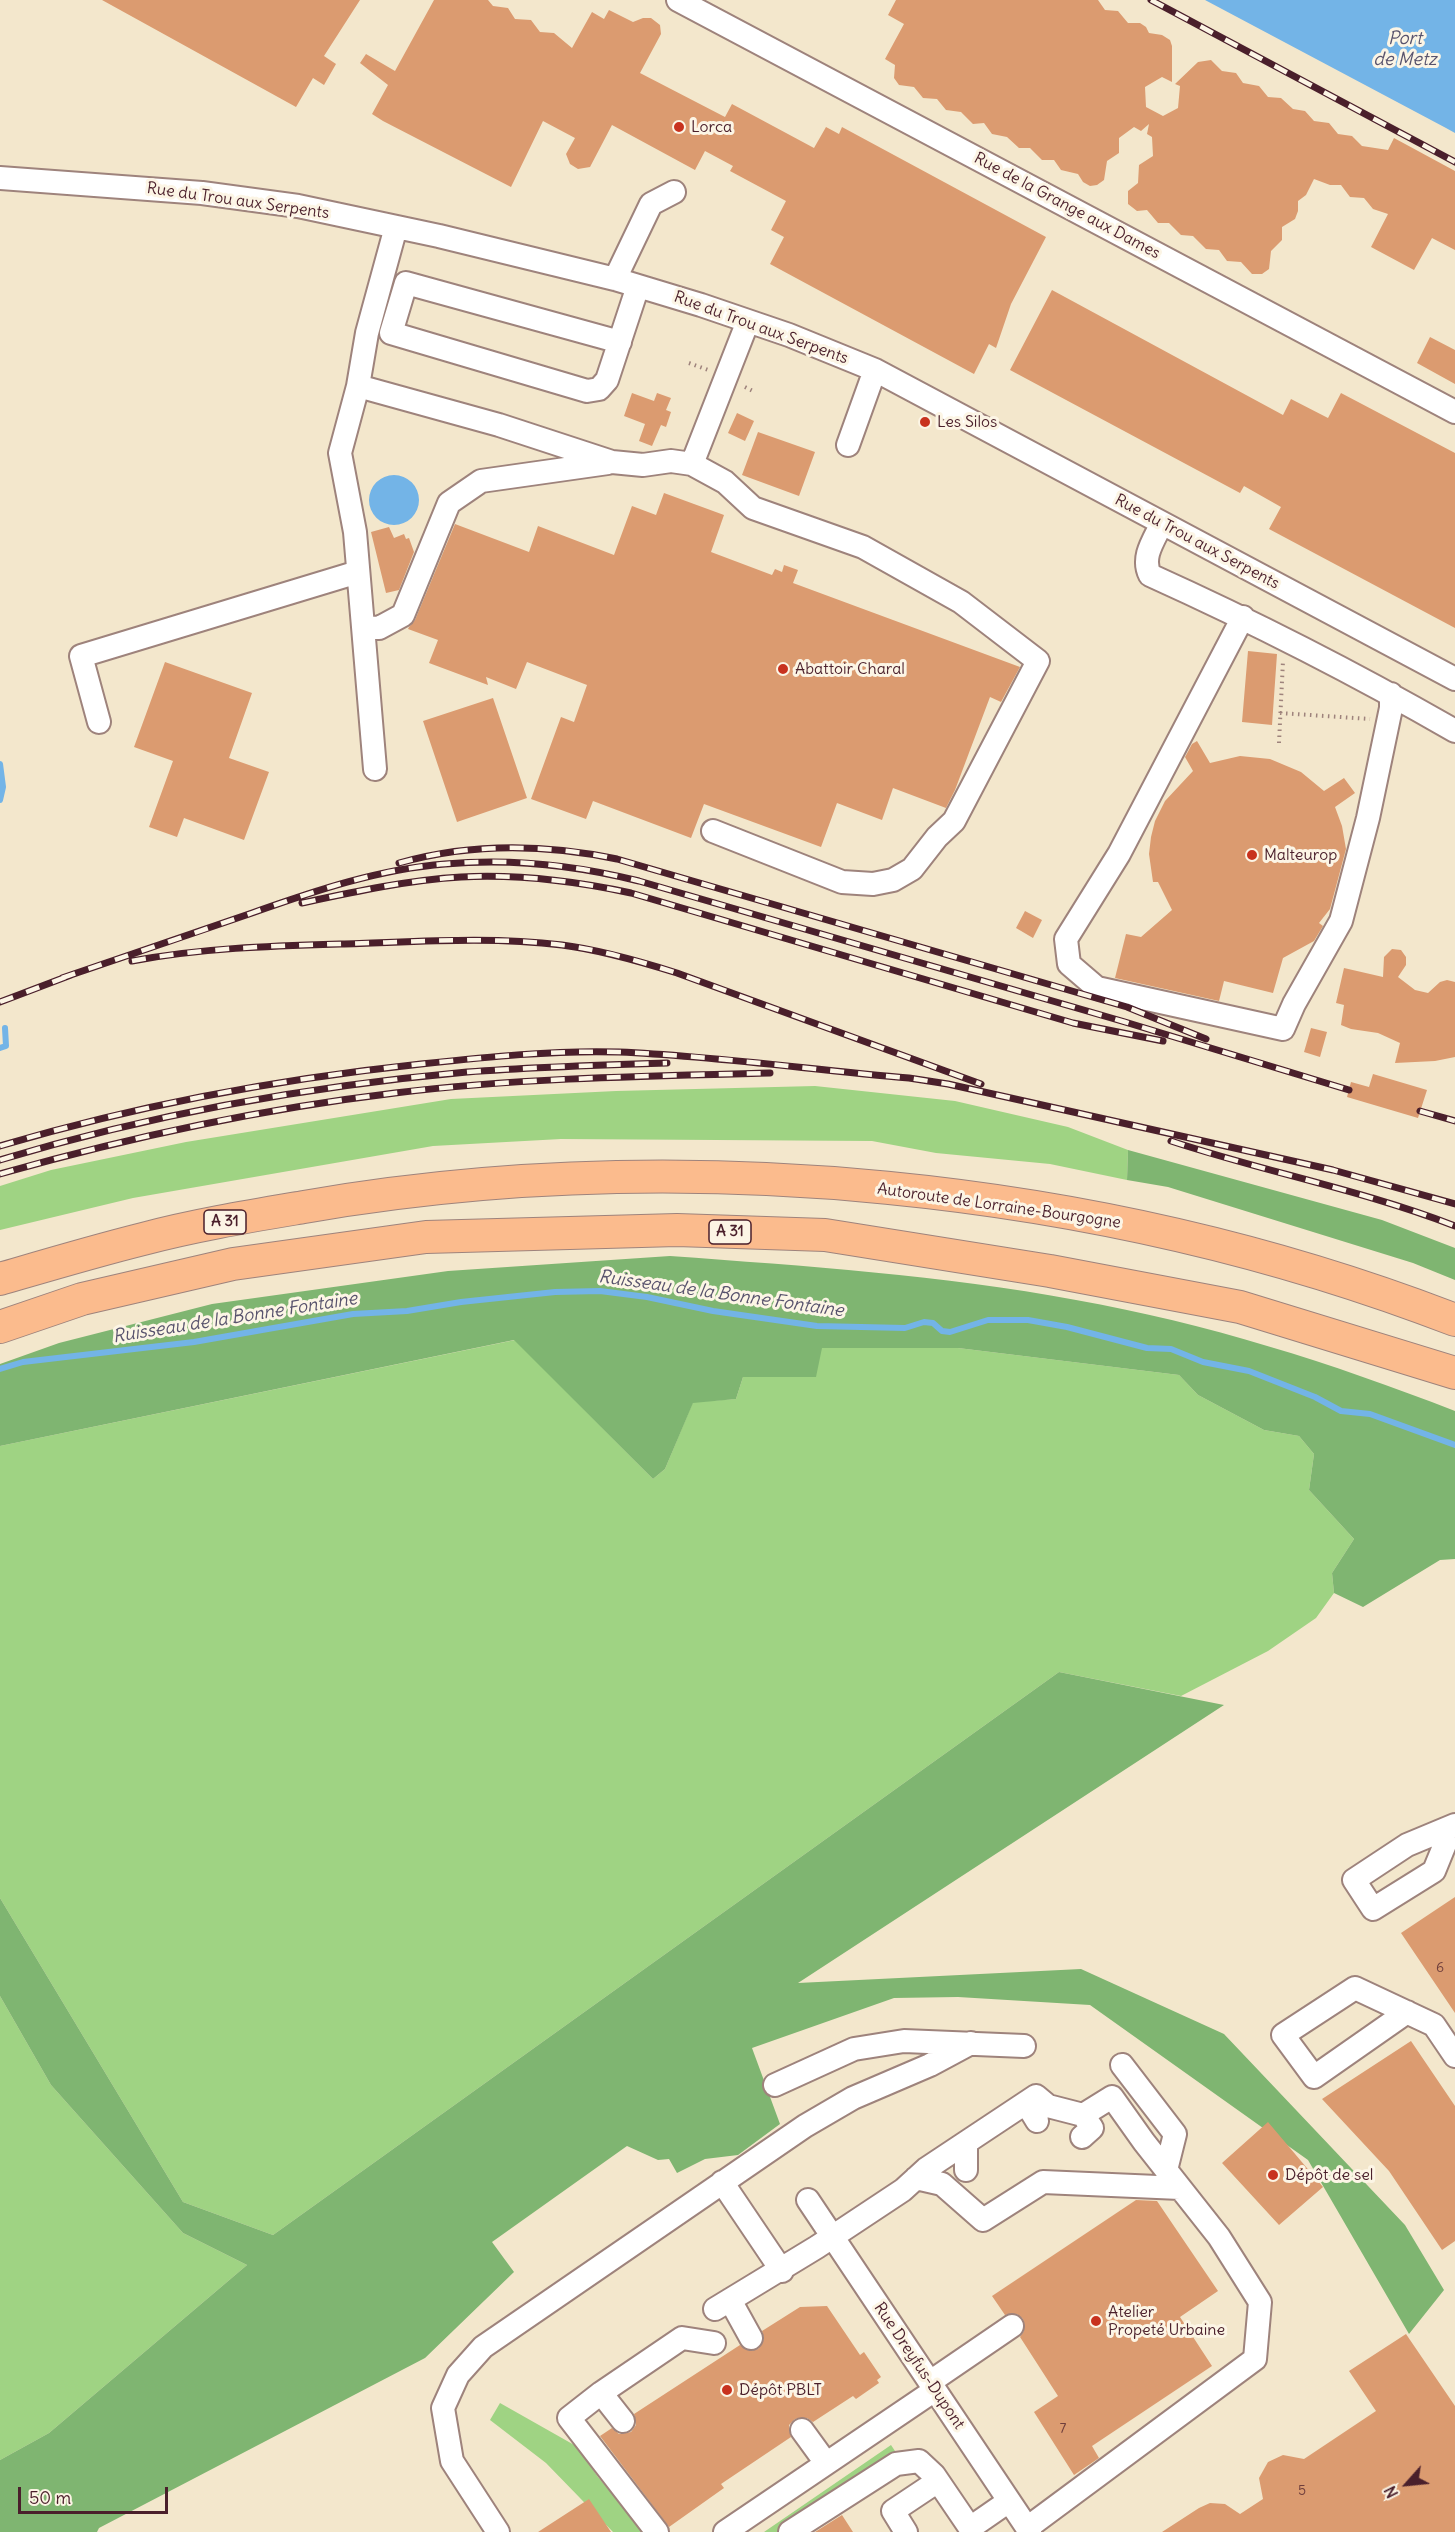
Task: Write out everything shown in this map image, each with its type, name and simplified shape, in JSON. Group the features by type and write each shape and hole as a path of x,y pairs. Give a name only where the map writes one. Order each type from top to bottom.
{"highway":[{"name":"Autoroute de Lorraine-Bourgogne","path":"0,1279 144,1238 306,1206 415,1191 532,1181 716,1177 829,1183 944,1195 1133,1225 1346,1282 1455,1320"},
{"name":"A 31","path":"0,1327 82,1299 233,1264 267,1259 426,1237 688,1230 825,1235 1050,1271 1240,1307 1455,1373"},
{"path":"0,1256 78,1240 144,1238"}],"street":[{"name":"Rue de la Grange aux Dames","path":"678,0 1455,412"},
{"name":"Rue du Trou aux Serpents","path":"0,178 202,193 298,206 527,256 615,279 747,321 875,370 1455,679"},
{"path":"615,279 651,204 674,192"},
{"path":"375,769 355,532 340,453 358,386 367,333 396,227"},
{"path":"620,342 406,283 392,333 587,391 599,389 606,380 620,342 638,286"},
{"path":"692,464 747,321"},
{"path":"848,445 875,370"},
{"path":"358,386 499,424 612,462 643,465 671,461 692,464 725,482 753,508 863,547 961,602 1038,661 954,821 937,837 912,869 893,880 873,884 842,882 712,831"},
{"path":"363,627 379,628 403,615 449,503 481,481 612,462"},
{"path":"1162,523 1147,553 1147,568 1150,575 1243,617 1455,730"},
{"path":"99,722 81,656 358,572"},
{"path":"1243,617 1119,854 1066,939 1069,964 1097,988 1283,1029 1294,1004 1341,921 1368,818 1388,722 1391,694"},
{"path":"1407,2012 1314,2077 1283,2035 1355,1988 1407,2012 1434,2025 1455,2056"},
{"path":"775,2085 854,2049 904,2041 1024,2046"},
{"path":"498,2532 452,2461 443,2408 458,2375 483,2347 805,2126 853,2098 930,2065 971,2043"},
{"path":"1122,2065 1175,2134 1166,2170"},
{"path":"751,2338 723,2305 782,2271 903,2190 926,2169 966,2143 1010,2125 1036,2096 1048,2106 1076,2122 1112,2097 1219,2237 1260,2302 1255,2359 1028,2530"},
{"path":"966,2143 966,2170"},
{"path":"916,2178 942,2184 983,2220 1043,2182 1180,2188"},
{"path":"723,2182 782,2271"},
{"name":"Rue Dreyfus-Dupont","path":"808,2200 1028,2530"},
{"path":"725,2532 826,2463 1012,2326"},
{"path":"657,2532 569,2418 601,2393 682,2338 714,2343"},
{"path":"601,2393 623,2421"},
{"path":"802,2430 826,2463"},
{"path":"790,2532 896,2464 909,2461 920,2461 938,2481 967,2530 1009,2501"},
{"path":"906,2532 892,2511 938,2481"}],"path":[{"path":"1279,743 1281,663 1291,644"},
{"path":"1280,713 1388,722"}],"green space":[{"path":"815,1086 955,1101 1068,1127 1128,1150 1127,1180 1050,1164 936,1153 872,1141 561,1139 433,1146 133,1198 0,1230 0,1186 51,1170 186,1142 451,1099 616,1091"},
{"path":"1128,1150 1382,1220 1455,1248 1455,1280 1413,1263 1168,1187 1127,1180"},
{"path":"670,1256 925,1278 1026,1291 1125,1309 1268,1346 1409,1393 1455,1411 1455,1559 1440,1560 1363,1607 1334,1593 1332,1573 1354,1539 1309,1490 1314,1454 1299,1436 1264,1430 1198,1395 1179,1375 958,1348 822,1348 816,1377 743,1377 736,1399 693,1403 665,1469 653,1479 514,1340 0,1446 0,1364 59,1343 212,1304 448,1271"},
{"path":"515,1340 653,1479 665,1469 693,1402 736,1399 743,1377 815,1377 821,1348 958,1348 1179,1375 1198,1395 1264,1430 1299,1436 1314,1454 1309,1490 1354,1539 1332,1573 1334,1593 1316,1618 1268,1651 1181,1696 1059,1672 273,2235 183,2202 0,1898 0,1446"},
{"path":"1059,1672 1224,1705 798,1983 1081,1969 1224,2034 1405,2225 1444,2290 1409,2334 1308,2160 1090,2005 958,1997 894,1998 752,2048 780,2124 738,2155 705,2159 677,2173 669,2159 658,2160 627,2146 492,2242 514,2272 425,2358 99,2528 97,2532 0,2532 0,2460 49,2433 247,2265 183,2233 51,2085 0,1996 0,1898 183,2202 273,2235"},
{"path":"0,1996 51,2085 183,2233 247,2265 49,2433 0,2460"},
{"path":"500,2403 576,2446 598,2477 644,2532 613,2532 546,2463 490,2420"},
{"path":"891,2445 895,2451 777,2532 764,2532"}],"water":[{"name":"Port de Metz","path":"1205,0 1455,0 1455,133 1446,128"},
{"path":"394,475 412,482 419,500 412,518 394,525 376,518 369,500 376,482"}],"building":[{"path":"102,0 360,0 324,56 336,64 324,85 313,78 296,107"},
{"path":"434,0 488,0 493,6 508,8 515,19 531,20 540,32 554,33 572,48 592,12 604,19 609,10 633,22 651,18 660,25 661,34 640,73 725,117 732,104 814,148 826,127 839,134 842,127 1046,237 1011,304 996,348 989,344 974,374 770,264 784,237 771,230 786,201 730,171 733,166 705,151 695,170 612,125 590,167 578,169 570,164 566,154 575,138 543,121 511,187 383,121 372,114 388,85 360,63 366,54 395,71"},
{"path":"896,0 1098,0 1105,10 1118,11 1128,23 1140,23 1149,33 1162,35 1170,40 1172,82 1162,77 1145,87 1146,107 1163,116 1178,108 1180,86 1175,84 1198,62 1211,60 1222,71 1236,73 1243,83 1259,86 1268,97 1281,98 1293,109 1305,111 1314,121 1329,123 1338,134 1352,136 1362,146 1388,150 1394,138 1455,171 1455,250 1432,238 1414,270 1371,247 1388,214 1373,209 1364,198 1350,197 1341,185 1330,185 1314,179 1306,195 1298,201 1295,219 1282,227 1282,240 1271,251 1269,269 1262,274 1252,274 1241,262 1227,261 1219,250 1206,249 1193,236 1181,235 1169,223 1158,223 1147,210 1137,211 1128,204 1128,191 1138,183 1139,165 1153,156 1152,137 1147,134 1149,124 1141,131 1134,127 1119,138 1119,153 1107,161 1104,180 1097,185 1090,186 1083,182 1078,174 1061,170 1054,160 1042,160 1030,148 1019,148 1007,137 992,134 984,123 973,124 961,112 946,110 937,99 923,98 914,87 899,85 894,78 895,65 885,59 904,24 888,15"},
{"path":"1052,290 1283,415 1291,399 1328,418 1341,393 1455,453 1455,628 1269,529 1281,507 1244,486 1240,493 1010,370"},
{"path":"1430,337 1455,350 1455,384 1417,363"},
{"path":"632,393 654,401 657,393 671,398 666,410 671,412 666,427 661,425 652,446 639,441 645,424 624,416"},
{"path":"737,413 754,421 745,441 728,433"},
{"path":"758,432 815,452 799,496 742,475"},
{"name":"Abattoir Charal","path":"664,493 724,515 711,552 772,575 775,569 782,572 784,565 798,570 793,583 1020,667 1001,702 990,697 946,808 893,788 882,820 837,803 821,847 704,804 691,838 593,801 586,819 531,799 561,717 574,722 587,685 527,662 516,689 486,677 488,685 429,663 438,640 408,629 415,620 455,524 529,552 538,526 614,555 632,506 656,515"},
{"path":"389,527 394,538 404,534 406,539 409,538 414,552 399,590 386,593 371,532"},
{"path":"1248,651 1277,654 1272,725 1242,722"},
{"path":"165,662 252,693 229,758 269,772 244,840 184,818 177,837 149,827 173,761 134,747"},
{"path":"493,698 527,798 457,822 423,721"},
{"path":"1197,741 1210,763 1240,756 1270,759 1301,772 1324,791 1344,778 1355,793 1335,807 1342,826 1346,849 1330,909 1319,923 1323,926 1314,941 1283,958 1273,993 1224,981 1219,1001 1115,978 1126,934 1141,937 1172,910 1158,882 1153,882 1149,854 1151,837 1155,821 1165,801 1193,771 1185,757 1192,744"},
{"path":"1025,911 1042,920 1033,938 1016,928"},
{"path":"1392,949 1401,950 1406,957 1406,965 1398,977 1415,990 1428,993 1440,982 1447,980 1455,982 1455,1057 1435,1061 1395,1063 1400,1043 1378,1033 1341,1025 1344,1005 1336,1003 1344,968 1383,977 1384,957"},
{"path":"1311,1028 1327,1032 1320,1057 1304,1052"},
{"path":"1373,1074 1427,1090 1418,1118 1347,1097 1351,1082 1369,1087"},
{"path":"1455,1897 1455,2013 1401,1933"},
{"path":"1411,2041 1455,2106 1455,2241 1442,2250 1389,2171 1322,2099"},
{"name":"Dépôt de sel","path":"1268,2122 1323,2187 1279,2225 1222,2163"},
{"name":"Atelier Propeté Urbaine","path":"1136,2200 1157,2201 1218,2291 1180,2317 1212,2366 1092,2446 1099,2458 1074,2475 1034,2412 1058,2396 1020,2337 1024,2331 1023,2319 1017,2314 1005,2315 992,2296"},
{"name":"Dépôt PBLT","path":"827,2306 860,2355 864,2352 881,2377 877,2380 879,2383 856,2399 853,2396 813,2422 807,2418 795,2419 789,2425 791,2437 721,2484 724,2488 669,2527 600,2436 612,2428 619,2434 631,2432 636,2425 634,2414 740,2345 750,2351 758,2349 764,2339 762,2331 800,2307"},
{"path":"1406,2334 1455,2406 1455,2532 1162,2532 1210,2503 1225,2504 1240,2514 1263,2499 1259,2478 1268,2462 1283,2455 1304,2459 1376,2411 1349,2371"},
{"path":"589,2499 611,2532 538,2532"},
{"path":"842,2515 853,2532 815,2532"}],"waterway":[{"path":"0,764 3,787 0,800"},
{"path":"0,1048 6,1046 5,1028"},
{"name":"Ruisseau de la Bonne Fontaine","path":"0,1369 23,1362 194,1342 353,1314 407,1311 461,1302 555,1292 600,1291 817,1326 905,1328 924,1322 933,1323 942,1331 950,1332 988,1320 1028,1320 1067,1327 1147,1348 1171,1349 1203,1362 1249,1371 1315,1397 1341,1411 1370,1414 1455,1445"}],"railway":[{"path":"1151,0 1455,162"},
{"path":"399,863 453,852 508,848 563,850 617,859 1127,1007 1206,1039"},
{"path":"62,978 299,897 371,876 420,867 470,862 543,864 639,881 1125,1022 1349,1090"},
{"path":"302,903 401,884 461,877 546,879 589,885 631,893 1073,1023 1163,1041"},
{"path":"132,961 210,950 288,946 479,940 562,945 620,956 677,973 981,1084"},
{"path":"0,1002 71,975"},
{"path":"0,1146 156,1106 315,1077 496,1057 545,1053 619,1052 728,1060 948,1084 1333,1170 1455,1204"},
{"path":"0,1160 173,1116 349,1085 467,1072 667,1063"},
{"path":"0,1174 147,1136 295,1107 395,1093 535,1081 770,1073"},
{"path":"1420,1111 1455,1121"},
{"path":"1171,1141 1349,1191 1455,1226"}],"place":[{"name":"Lorca","path":"679,127"},
{"name":"Les Silos","path":"925,422"},
{"name":"Abattoir Charal","path":"783,669"},
{"name":"Malteurop","path":"1252,855"},
{"name":"Dépôt de sel","path":"1273,2175"},
{"name":"Atelier Propeté Urbaine","path":"1096,2321"},
{"name":"Dépôt PBLT","path":"727,2390"}]}
